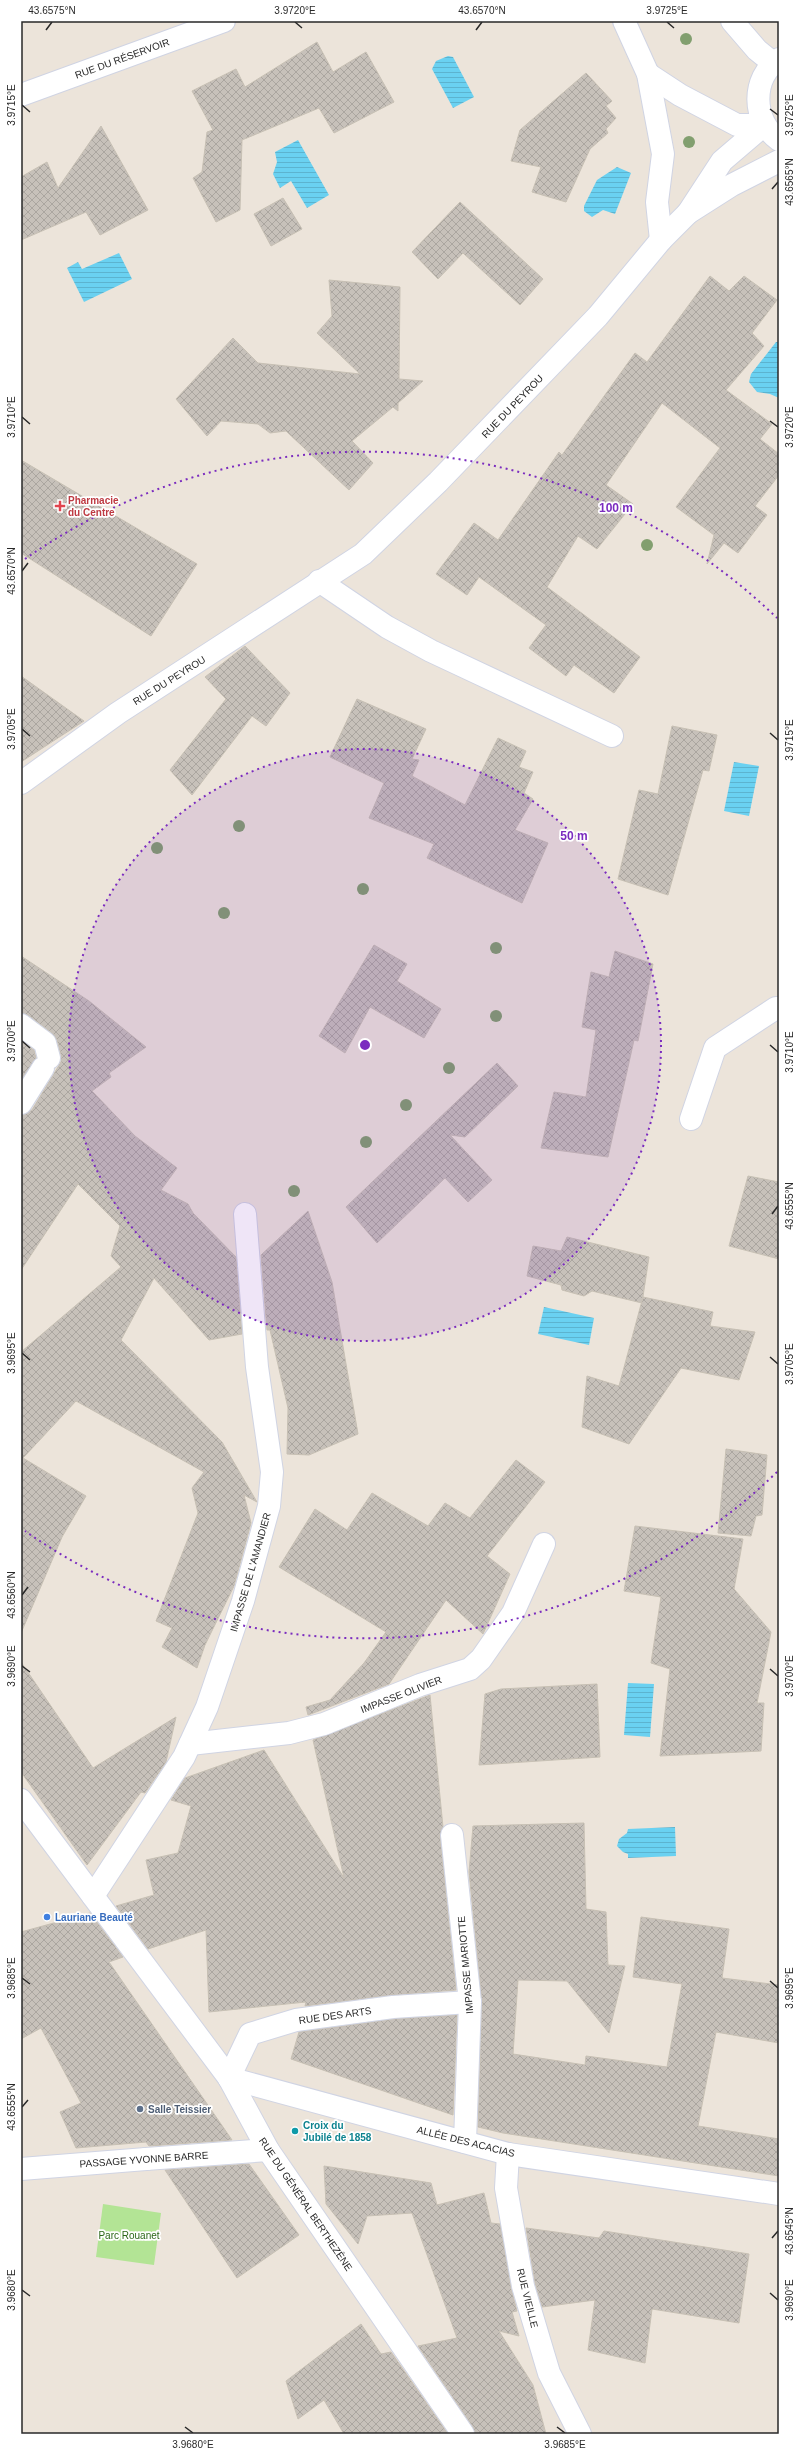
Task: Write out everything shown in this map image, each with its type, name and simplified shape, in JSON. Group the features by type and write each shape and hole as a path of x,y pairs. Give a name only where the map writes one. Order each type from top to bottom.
{"street":[{"name":"RUE DU RÉSERVOIR","path":"21,95 224,21"},
{"path":"624,21 648,74 663,154 657,202 661,240"},
{"path":"732,21 757,50 776,61 763,77 758,93 758,109 764,125 779,140"},
{"path":"648,74 680,95 737,125 764,125"},
{"name":"RUE DU PEYROU","path":"21,783 118,713 319,581 363,554 438,482 598,316 661,240 688,213 722,161 764,125"},
{"name":"RUE DU PEYROU","path":"688,213 732,185 779,161"},
{"path":"319,581 387,627 431,651 612,736"},
{"path":"692,1119 715,1048 776,1008 779,1008"},
{"path":"21,1025 45,1043 46,1063 21,1103"},
{"name":"IMPASSE DE L'AMANDIER","path":"93,1896 147,1815 190,1744 207,1706 236,1622 269,1506 272,1472 257,1367 245,1214"},
{"name":"IMPASSE OLIVIER","path":"190,1744 289,1733 324,1724 420,1685 470,1669 481,1659 513,1613 544,1544"},
{"name":"RUE DU GÉNÉRAL BERTHEZÈNE","path":"24,1811 93,1896 229,2078 268,2150 463,2434"},
{"name":"IMPASSE MARIOTTE","path":"452,1835 470,2002 465,2142"},
{"name":"RUE DES ARTS","path":"229,2078 250,2034 281,2024 296,2020 393,2007 470,2002"},
{"name":"ALLÉE DES ACACIAS","path":"229,2078 508,2154 779,2194"},
{"name":"PASSAGE YVONNE BARRE","path":"21,2169 268,2150"},
{"name":"RUE VIEILLE","path":"508,2154 506,2188 523,2286 549,2373 580,2434"}],"green space":[{"name":"Parc Rouanet","path":"103,2204 161,2213 154,2265 96,2257"}],"water":[{"path":"448,56 453,57 474,97 453,108 432,69 436,61"},
{"path":"298,140 329,195 307,208 291,181 280,188 273,174 277,162 275,152"},
{"path":"617,167 631,173 615,214 603,210 592,217 584,211 584,206 597,180"},
{"path":"119,253 132,279 84,302 67,268 78,262 82,269"},
{"path":"776,342 779,342 779,398 770,394 757,392 749,382 751,374"},
{"path":"734,762 759,766 749,816 724,811"},
{"path":"544,1307 594,1318 589,1345 538,1334"},
{"path":"628,1683 654,1684 650,1737 624,1735"},
{"path":"675,1827 676,1856 628,1858 628,1854 623,1852 617,1846 619,1839 627,1833 628,1829"}],"building":[{"path":"317,42 333,72 366,52 394,102 334,133 319,108 242,140 240,210 216,222 193,178 202,172 207,132 213,130 192,91 236,69 245,87"},
{"path":"586,73 612,101 606,106 616,118 606,129 608,133 590,149 566,202 532,192 541,167 511,161 520,130"},
{"path":"101,126 148,210 100,235 86,212 21,240 21,177 47,162 58,188"},
{"path":"283,198 302,229 271,246 254,214"},
{"path":"460,202 543,279 520,305 463,253 438,279 412,252"},
{"path":"710,276 729,291 744,276 777,300 752,333 764,346 726,390 772,424 760,439 779,454 779,475 755,506 767,515 738,553 724,543 707,564 714,535 676,507 720,448 662,403 606,485 633,504 597,549 578,536 547,587 640,657 614,693 574,665 566,676 529,648 546,625 479,577 467,595 436,574 474,523 498,540 559,452 562,455 635,353 647,362"},
{"path":"329,280 400,287 399,379 423,381 398,403 398,411 393,407 352,441 373,463 349,490 286,431 270,433 258,424 221,421 207,436 176,399 233,338 258,363 360,374 317,333 332,316"},
{"name":"Pharmacie du Centre","path":"21,460 197,564 151,636 21,553"},
{"path":"245,646 290,693 266,726 252,716 192,795 170,770 226,699 205,677"},
{"path":"21,676 84,721 21,762"},
{"path":"357,699 426,729 412,759 419,760 412,776 465,805 498,738 526,751 519,767 533,772 524,793 533,799 515,830 548,843 522,903 427,858 434,844 369,818 384,783 330,757"},
{"path":"672,726 717,735 709,771 703,770 668,895 618,879 639,790 658,794"},
{"path":"374,945 407,964 397,981 441,1009 424,1038 370,1007 345,1053 319,1036"},
{"path":"615,951 653,964 638,1041 634,1040 608,1157 541,1148 554,1092 586,1097 596,1030 582,1027 591,972 609,977"},
{"path":"21,956 89,1001 146,1047 109,1073 111,1077 92,1091 135,1136 177,1168 161,1190 188,1204 193,1213 236,1257 242,1334 209,1340 154,1278 121,1340 222,1442 257,1502 244,1495 251,1523 234,1586 205,1645 197,1668 162,1647 172,1628 156,1621 198,1513 192,1488 204,1472 76,1401 23,1458 86,1496 62,1537 21,1633 21,1352 121,1267 111,1256 120,1226 78,1184 21,1270 21,1115 32,1110 61,1062 61,1055 57,1040 52,1033 28,1015 21,1013"},
{"path":"21,1041 34,1050 36,1058 21,1080"},
{"path":"497,1063 518,1086 465,1137 450,1135 492,1180 468,1202 445,1178 377,1243 346,1207"},
{"path":"748,1176 779,1182 779,1259 729,1246"},
{"path":"308,1211 332,1282 358,1434 309,1455 287,1454 288,1408 270,1330 267,1330 261,1255"},
{"path":"567,1237 649,1257 642,1303 592,1291 584,1296 562,1290 561,1285 527,1276 533,1246 561,1251"},
{"path":"643,1297 713,1312 710,1326 755,1332 739,1380 681,1368 629,1444 582,1427 587,1376 619,1386"},
{"path":"726,1449 767,1455 762,1515 756,1516 751,1536 718,1533"},
{"path":"516,1460 545,1482 487,1556 510,1574 483,1634 446,1600 389,1684 308,1715 306,1707 330,1700 364,1663 386,1632 279,1567 315,1509 347,1530 372,1493 428,1526 445,1503 470,1518"},
{"path":"635,1526 743,1539 734,1589 771,1632 757,1703 764,1703 761,1751 660,1756 670,1669 651,1663 661,1597 624,1591"},
{"path":"21,1662 93,1768 176,1717 166,1762 145,1793 141,1792 87,1865 21,1772"},
{"path":"597,1684 600,1757 479,1765 485,1694 501,1689"},
{"path":"430,1695 443,1827 440,1836 456,1990 391,1995 305,2006 306,2002 209,2012 206,1930 148,1949 116,1906 154,1895 146,1860 178,1853 191,1806 171,1800 185,1778 264,1750 344,1878 313,1740"},
{"path":"584,1823 586,1909 606,1912 608,1965 625,1966 609,2033 567,1981 518,1980 513,2054 585,2065 586,2056 667,2067 682,1984 633,1977 641,1917 729,1929 722,1978 779,1985 779,2043 716,2032 698,2126 779,2139 779,2176 503,2133 478,2127 482,2002 469,1872 473,1826"},
{"path":"90,1913 123,1957 109,1962 232,2140 149,2146 146,2142 76,2148 60,2112 81,2103 41,2028 21,2039 21,1932"},
{"path":"457,2015 453,2115 291,2059 299,2032 394,2019"},
{"path":"249,2164 299,2235 237,2278 165,2170"},
{"path":"324,2166 431,2183 437,2205 484,2193 491,2223 500,2224 511,2288 517,2311 512,2312 519,2336 499,2331 533,2385 546,2434 475,2434 473,2427 418,2346 457,2338 412,2213 367,2216 358,2244 326,2204"},
{"path":"526,2228 599,2238 604,2231 749,2254 739,2323 652,2309 645,2363 588,2350 595,2300 542,2307 535,2283"},
{"path":"361,2324 381,2354 391,2352 448,2434 344,2434 324,2400 298,2419 286,2381"}],"place":[{"name":"Pharmacie du Centre","path":"60,506"},
{"name":"Lauriane Beauté","path":"47,1917"},
{"name":"Salle Teissier","path":"140,2109"},
{"name":"Croix du Jubilé de 1858","path":"295,2131"}]}
